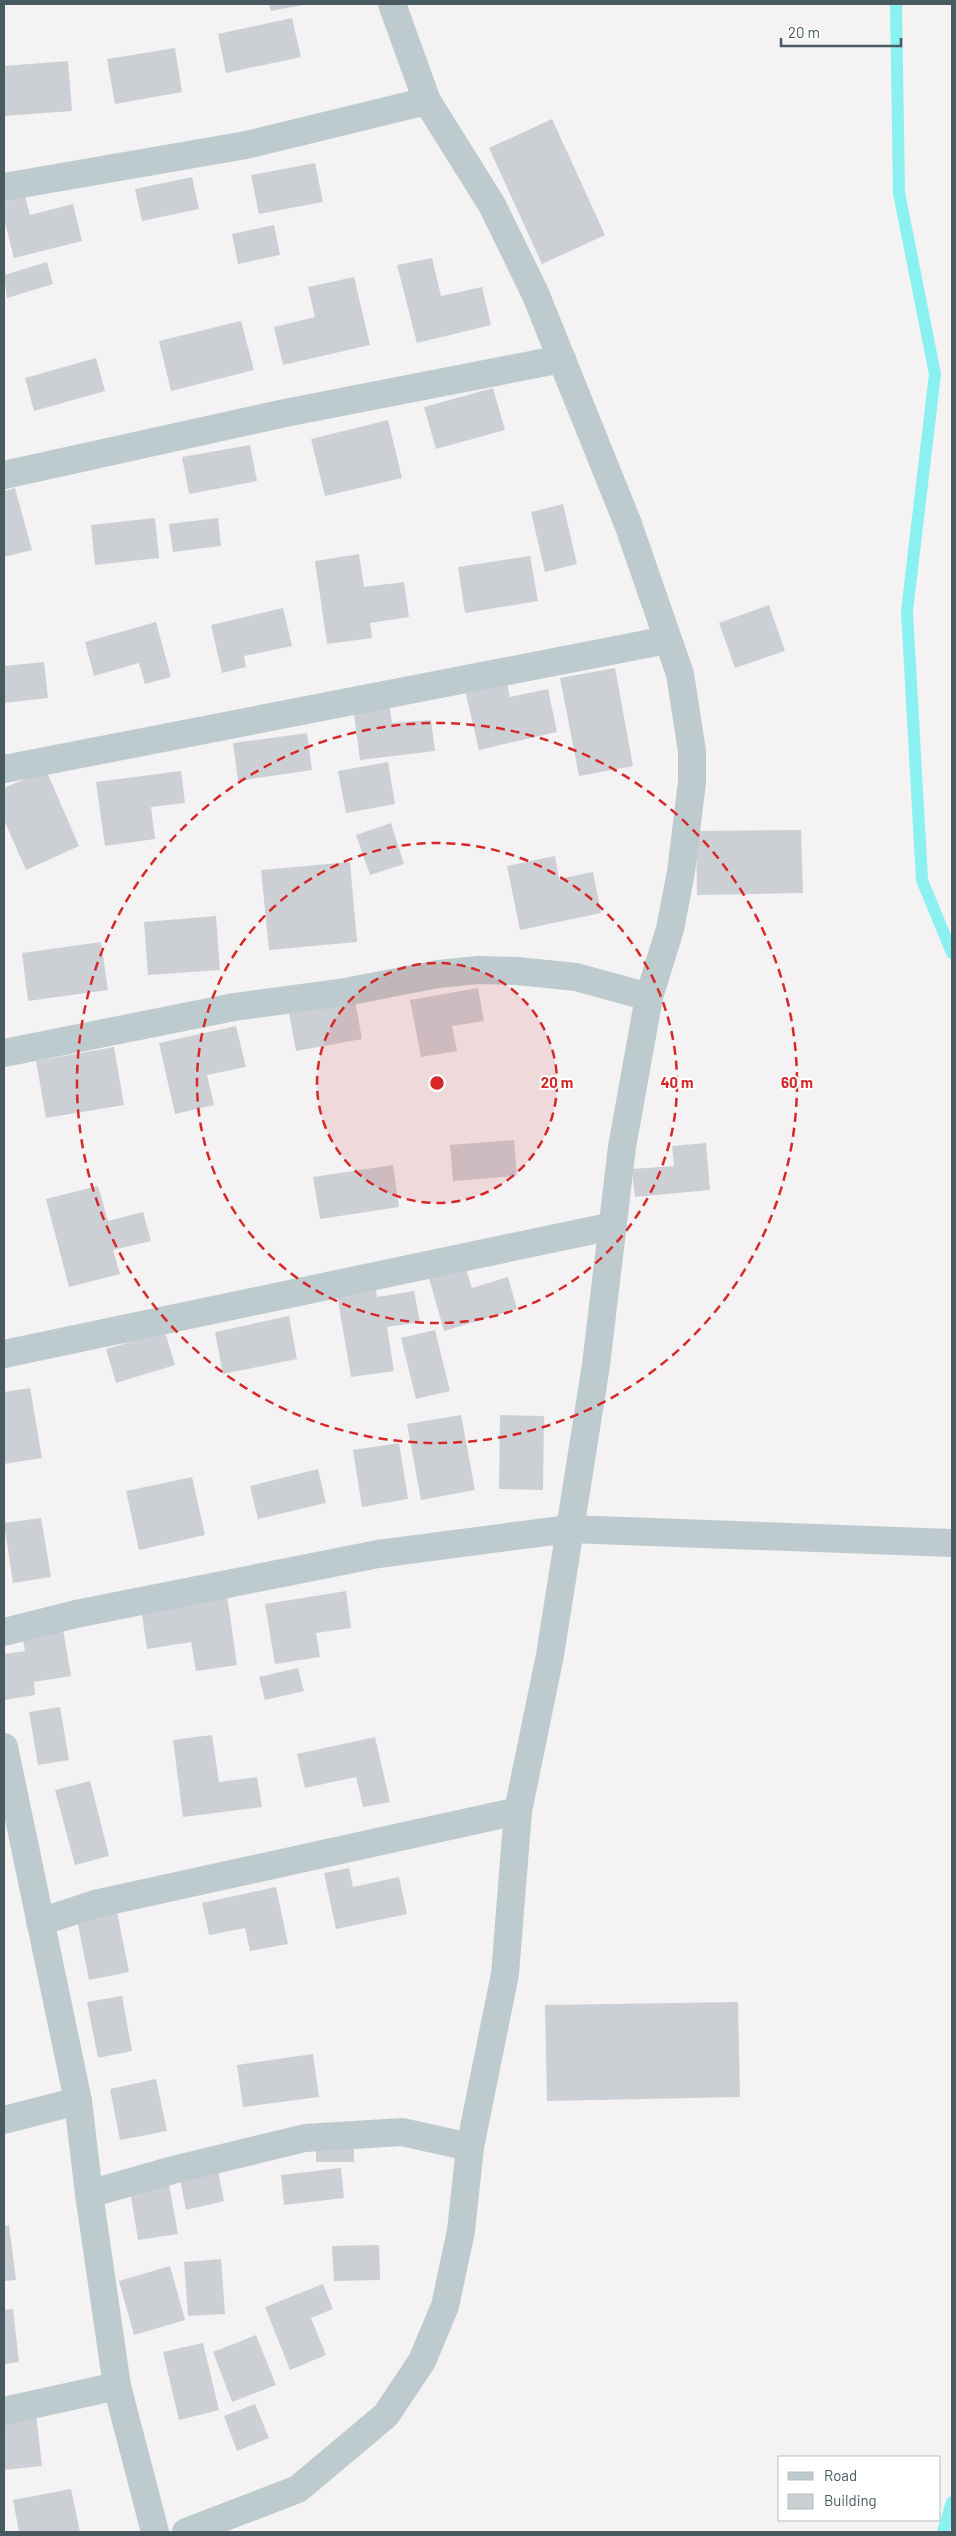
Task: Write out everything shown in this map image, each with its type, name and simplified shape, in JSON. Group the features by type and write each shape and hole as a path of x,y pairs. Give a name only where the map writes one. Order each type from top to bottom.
{"street":[{"path":"186,2532 298,2489 386,2415 422,2361 445,2306 461,2231 470,2147 506,1974 518,1811 550,1655 596,1365 622,1147 649,997 670,929 681,872 692,782 692,751 680,674 628,524 535,292 492,205 428,101 392,4"},
{"path":"4,187 246,145 428,101"},
{"path":"4,475 285,413 562,359"},
{"path":"4,769 667,640"},
{"path":"4,1053 234,1007 345,992 438,974 478,970 517,971 576,977 649,997"},
{"path":"4,1354 612,1226"},
{"path":"4,1632 96,1610 378,1554 569,1529 952,1543"},
{"path":"4,1747 10,1817 40,1922 78,2100 89,2194 117,2386 155,2532"},
{"path":"40,1922 95,1904 518,1811"},
{"path":"4,2120 78,2100"},
{"path":"89,2194 173,2170 305,2138 402,2132 470,2147"},
{"path":"4,2411 117,2386"}],"building":[{"path":"269,4 303,4 303,5 271,11"},
{"path":"292,18 301,57 226,73 218,34"},
{"path":"175,48 182,92 115,104 107,59"},
{"path":"68,61 72,111 4,116 4,66"},
{"path":"552,119 605,235 542,264 489,148"},
{"path":"315,163 323,202 259,214 251,175"},
{"path":"192,177 199,209 142,221 135,189"},
{"path":"25,196 30,215 73,204 82,241 14,258 4,219 4,202"},
{"path":"274,225 280,255 238,264 232,234"},
{"path":"432,258 441,296 482,287 491,325 417,343 397,265"},
{"path":"47,262 53,284 7,298 4,275"},
{"path":"354,277 370,345 283,365 274,327 315,317 308,287"},
{"path":"241,321 254,370 171,391 159,341"},
{"path":"96,358 105,391 34,411 25,378"},
{"path":"493,388 505,430 436,449 424,407"},
{"path":"388,420 402,478 325,496 311,439"},
{"path":"250,445 257,481 189,494 182,457"},
{"path":"15,488 32,550 4,557 4,491"},
{"path":"563,504 577,564 545,572 531,512"},
{"path":"155,518 159,558 95,565 91,525"},
{"path":"218,518 221,546 173,552 169,524"},
{"path":"359,554 364,587 404,582 409,617 370,623 372,638 327,644 315,561"},
{"path":"530,556 538,601 465,613 458,567"},
{"path":"769,605 785,651 735,668 719,623"},
{"path":"283,608 292,646 244,656 246,667 222,673 211,625"},
{"path":"156,622 171,677 145,684 139,663 94,676 85,642"},
{"path":"501,660 510,697 548,689 557,732 479,750 460,669"},
{"path":"44,662 48,698 4,703 4,666"},
{"path":"615,668 633,766 579,776 560,678"},
{"path":"387,687 392,723 431,720 435,751 360,760 351,691"},
{"path":"307,733 312,770 238,781 233,743"},
{"path":"388,762 395,804 346,813 338,771"},
{"path":"46,770 79,846 26,870 4,820 4,788"},
{"path":"181,771 185,803 151,807 155,839 105,846 96,782"},
{"path":"391,823 404,864 370,875 356,835"},
{"path":"801,830 803,893 697,895 696,831"},
{"path":"555,856 559,879 593,872 601,913 520,930 507,866"},
{"path":"350,862 357,942 269,950 261,870"},
{"path":"216,916 220,970 148,975 144,922"},
{"path":"101,942 108,990 28,1001 22,953"},
{"path":"478,988 484,1021 452,1026 457,1051 421,1057 410,1000"},
{"path":"355,1000 362,1039 296,1051 289,1012"},
{"path":"236,1026 246,1067 207,1075 214,1105 175,1114 159,1043"},
{"path":"114,1047 124,1105 46,1118 36,1061"},
{"path":"514,1140 517,1176 453,1181 450,1145"},
{"path":"706,1143 710,1190 635,1197 632,1169 674,1166 672,1146"},
{"path":"393,1165 399,1207 320,1219 313,1177"},
{"path":"98,1186 108,1221 143,1212 151,1241 113,1250 120,1274 69,1287 46,1199"},
{"path":"460,1250 472,1288 508,1277 517,1309 444,1331 424,1260"},
{"path":"375,1283 377,1297 414,1291 420,1322 387,1327 394,1371 351,1377 336,1289"},
{"path":"289,1316 297,1359 223,1374 215,1332"},
{"path":"435,1330 450,1391 416,1399 401,1338"},
{"path":"165,1332 175,1365 116,1383 106,1349"},
{"path":"30,1388 42,1458 4,1464 4,1392"},
{"path":"461,1415 475,1490 421,1500 407,1424"},
{"path":"500,1415 544,1416 543,1490 499,1489"},
{"path":"399,1443 408,1499 362,1507 353,1450"},
{"path":"318,1469 326,1503 258,1519 250,1486"},
{"path":"192,1477 205,1535 139,1550 126,1491"},
{"path":"41,1518 51,1577 13,1583 4,1523"},
{"path":"346,1591 351,1628 316,1633 320,1657 275,1664 265,1604"},
{"path":"227,1595 237,1665 196,1671 191,1642 147,1649 141,1608"},
{"path":"63,1629 71,1676 34,1682 35,1695 4,1700 4,1654 25,1651 22,1636"},
{"path":"298,1668 304,1691 265,1700 259,1677"},
{"path":"60,1707 69,1760 38,1765 29,1712"},
{"path":"212,1735 219,1782 257,1777 262,1807 183,1817 173,1740"},
{"path":"375,1737 390,1802 363,1807 356,1777 305,1788 297,1754"},
{"path":"90,1781 109,1856 75,1865 55,1790"},
{"path":"349,1868 353,1887 399,1877 407,1914 336,1929 324,1873"},
{"path":"276,1887 288,1944 250,1951 245,1928 209,1935 202,1903"},
{"path":"116,1907 129,1972 89,1980 76,1915"},
{"path":"122,1996 132,2051 98,2058 87,2002"},
{"path":"738,2002 740,2097 547,2101 545,2005"},
{"path":"313,2054 319,2097 243,2107 237,2065"},
{"path":"156,2079 167,2131 120,2140 110,2089"},
{"path":"316,2135 354,2135 354,2162 316,2162"},
{"path":"341,2168 344,2198 284,2205 281,2175"},
{"path":"218,2171 224,2201 186,2210 180,2180"},
{"path":"169,2184 178,2234 138,2240 130,2190"},
{"path":"9,2225 16,2280 4,2281 4,2226"},
{"path":"379,2245 380,2280 334,2281 332,2246"},
{"path":"221,2259 225,2314 188,2316 184,2262"},
{"path":"170,2266 185,2320 134,2335 119,2281"},
{"path":"323,2284 333,2309 311,2318 326,2355 290,2370 265,2307"},
{"path":"13,2309 19,2362 4,2364 4,2310"},
{"path":"256,2335 276,2385 232,2402 213,2352"},
{"path":"203,2343 219,2410 179,2420 163,2352"},
{"path":"255,2404 269,2438 237,2451 224,2416"},
{"path":"36,2414 42,2466 4,2470 4,2417"},
{"path":"71,2489 80,2532 19,2532 13,2500"}],"waterway":[{"path":"896,4 899,193 935,374 907,611 922,880 952,953"},
{"path":"943,2532 952,2502"}]}
